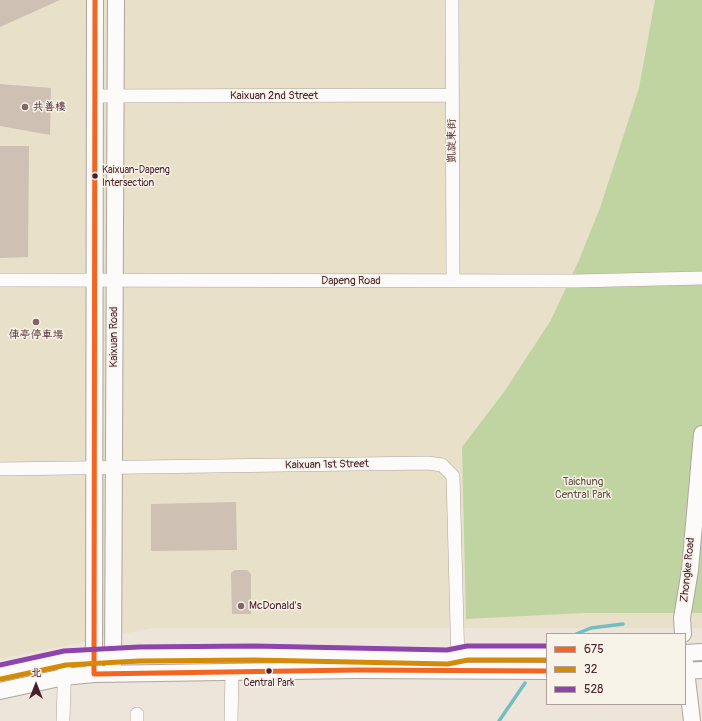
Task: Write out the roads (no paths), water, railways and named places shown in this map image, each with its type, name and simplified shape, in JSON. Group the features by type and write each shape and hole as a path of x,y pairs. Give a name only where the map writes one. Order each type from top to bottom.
{"street":[{"name":"Kaixuan Road","path":"94,674 95,0"},
{"name":"Kaixuan Road","path":"113,674 116,0"},
{"name":"凱旋東街","path":"452,0 453,281"},
{"name":"Kaixuan 2nd Street","path":"95,96 452,95"},
{"name":"Dapeng Road","path":"0,280 574,282 702,278"},
{"name":"Zhongke Road","path":"683,633 682,618 690,570 702,434"},
{"name":"Kaixuan 1st Street","path":"0,469 428,463 442,465 453,476 458,663"},
{"path":"686,653 702,652"},
{"path":"0,672 64,658 218,653 448,658 458,663"},
{"path":"458,663 467,653 546,653"},
{"path":"63,721 64,658"},
{"path":"0,691 64,677 94,674 356,670 458,663 546,671"},
{"path":"686,668 702,670"},
{"path":"231,721 232,672"},
{"path":"686,676 692,721"}],"waterway":[{"path":"578,633 591,628 623,624"},
{"path":"499,721 525,683"}],"place":[{"name":"共善樓","path":"25,107"},
{"name":"Kaixuan-Dapeng Intersection","path":"95,176"},
{"name":"俥亭停車場","path":"36,322"},
{"name":"McDonald's","path":"241,606"},
{"name":"Central Park","path":"269,671"}],"park label":[{"name":"Taichung Central Park","path":"583,488"}]}
